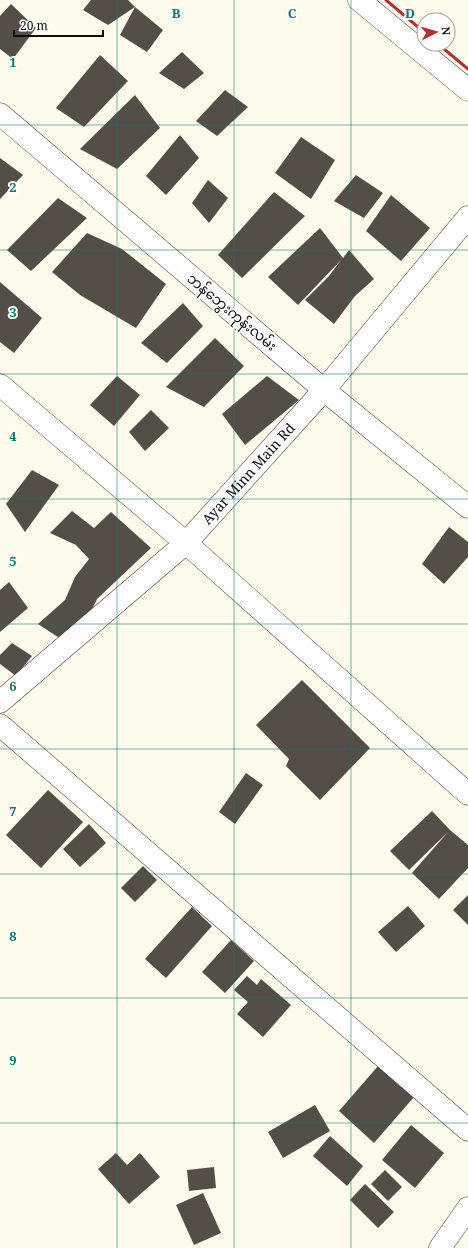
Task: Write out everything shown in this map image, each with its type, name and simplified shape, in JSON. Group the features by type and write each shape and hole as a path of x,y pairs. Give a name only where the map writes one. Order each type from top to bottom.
{"street":[{"path":"359,0 468,90"},
{"name":"ဘန်ဘွေးကုန်းလမ်း","path":"0,114 324,390 468,507"},
{"name":"Ayar Minn Main Rd","path":"0,702 186,543 324,390 468,217"},
{"path":"0,385 186,543 468,794"},
{"path":"0,725 468,1130"},
{"path":"440,1248 468,1208"}],"building":[{"path":"91,0 128,0 135,7 108,25 83,10"},
{"path":"11,4 36,28 13,59 0,49 0,16"},
{"path":"135,7 163,30 147,52 120,35"},
{"path":"182,52 204,73 184,89 159,73"},
{"path":"100,55 128,81 84,127 56,108"},
{"path":"225,90 248,107 217,136 196,121"},
{"path":"135,95 160,128 117,169 80,149"},
{"path":"180,135 199,158 166,195 146,176"},
{"path":"301,137 335,160 311,199 275,173"},
{"path":"0,158 23,175 0,199"},
{"path":"356,175 383,193 364,218 334,201"},
{"path":"208,180 228,198 209,223 192,203"},
{"path":"274,192 305,216 242,278 218,255"},
{"path":"391,195 430,228 401,261 366,231"},
{"path":"58,198 87,218 31,271 7,250"},
{"path":"320,228 343,258 349,250 374,279 355,296 334,324 305,300 329,276 341,260 298,305 268,277"},
{"path":"87,233 122,249 166,284 136,328 80,295 52,272"},
{"path":"0,282 42,318 14,353 0,342"},
{"path":"183,303 203,326 167,363 141,343"},
{"path":"215,338 244,366 204,407 166,387"},
{"path":"117,376 140,395 114,426 90,405"},
{"path":"267,376 299,400 245,445 222,414"},
{"path":"151,410 169,428 145,451 129,432"},
{"path":"32,470 59,485 25,532 6,504"},
{"path":"72,511 94,528 111,512 151,548 97,599 85,624 64,641 38,624 65,600 75,577 89,559 76,545 50,533"},
{"path":"449,527 468,542 468,557 444,584 422,564"},
{"path":"9,582 28,608 0,632 0,590"},
{"path":"12,643 32,656 16,676 0,664 0,655"},
{"path":"302,680 370,748 320,800 286,766 289,759 256,725"},
{"path":"246,773 263,785 235,824 219,812"},
{"path":"48,790 83,822 41,868 6,835"},
{"path":"432,811 450,830 468,845 468,868 439,899 412,873 448,832 409,870 390,851"},
{"path":"89,824 106,843 80,867 63,849"},
{"path":"143,866 157,880 135,902 121,888"},
{"path":"468,895 468,925 453,910"},
{"path":"408,906 425,926 396,952 378,932"},
{"path":"192,907 212,926 166,978 145,959"},
{"path":"231,940 254,961 225,993 202,972"},
{"path":"247,976 257,985 261,979 291,1005 263,1037 237,1014 248,1002 234,990"},
{"path":"385,1058 421,1089 374,1143 339,1111"},
{"path":"315,1105 330,1131 283,1158 268,1132"},
{"path":"411,1125 444,1153 415,1188 382,1160"},
{"path":"330,1136 363,1166 347,1186 313,1156"},
{"path":"116,1153 127,1165 140,1153 160,1177 129,1204 98,1169"},
{"path":"214,1167 216,1188 189,1191 187,1170"},
{"path":"385,1170 402,1187 388,1201 371,1184"},
{"path":"365,1184 394,1212 378,1228 350,1200"},
{"path":"203,1193 221,1233 194,1245 176,1205"}],"railway":[{"path":"386,0 416,25"},
{"path":"448,52 468,69"}]}
